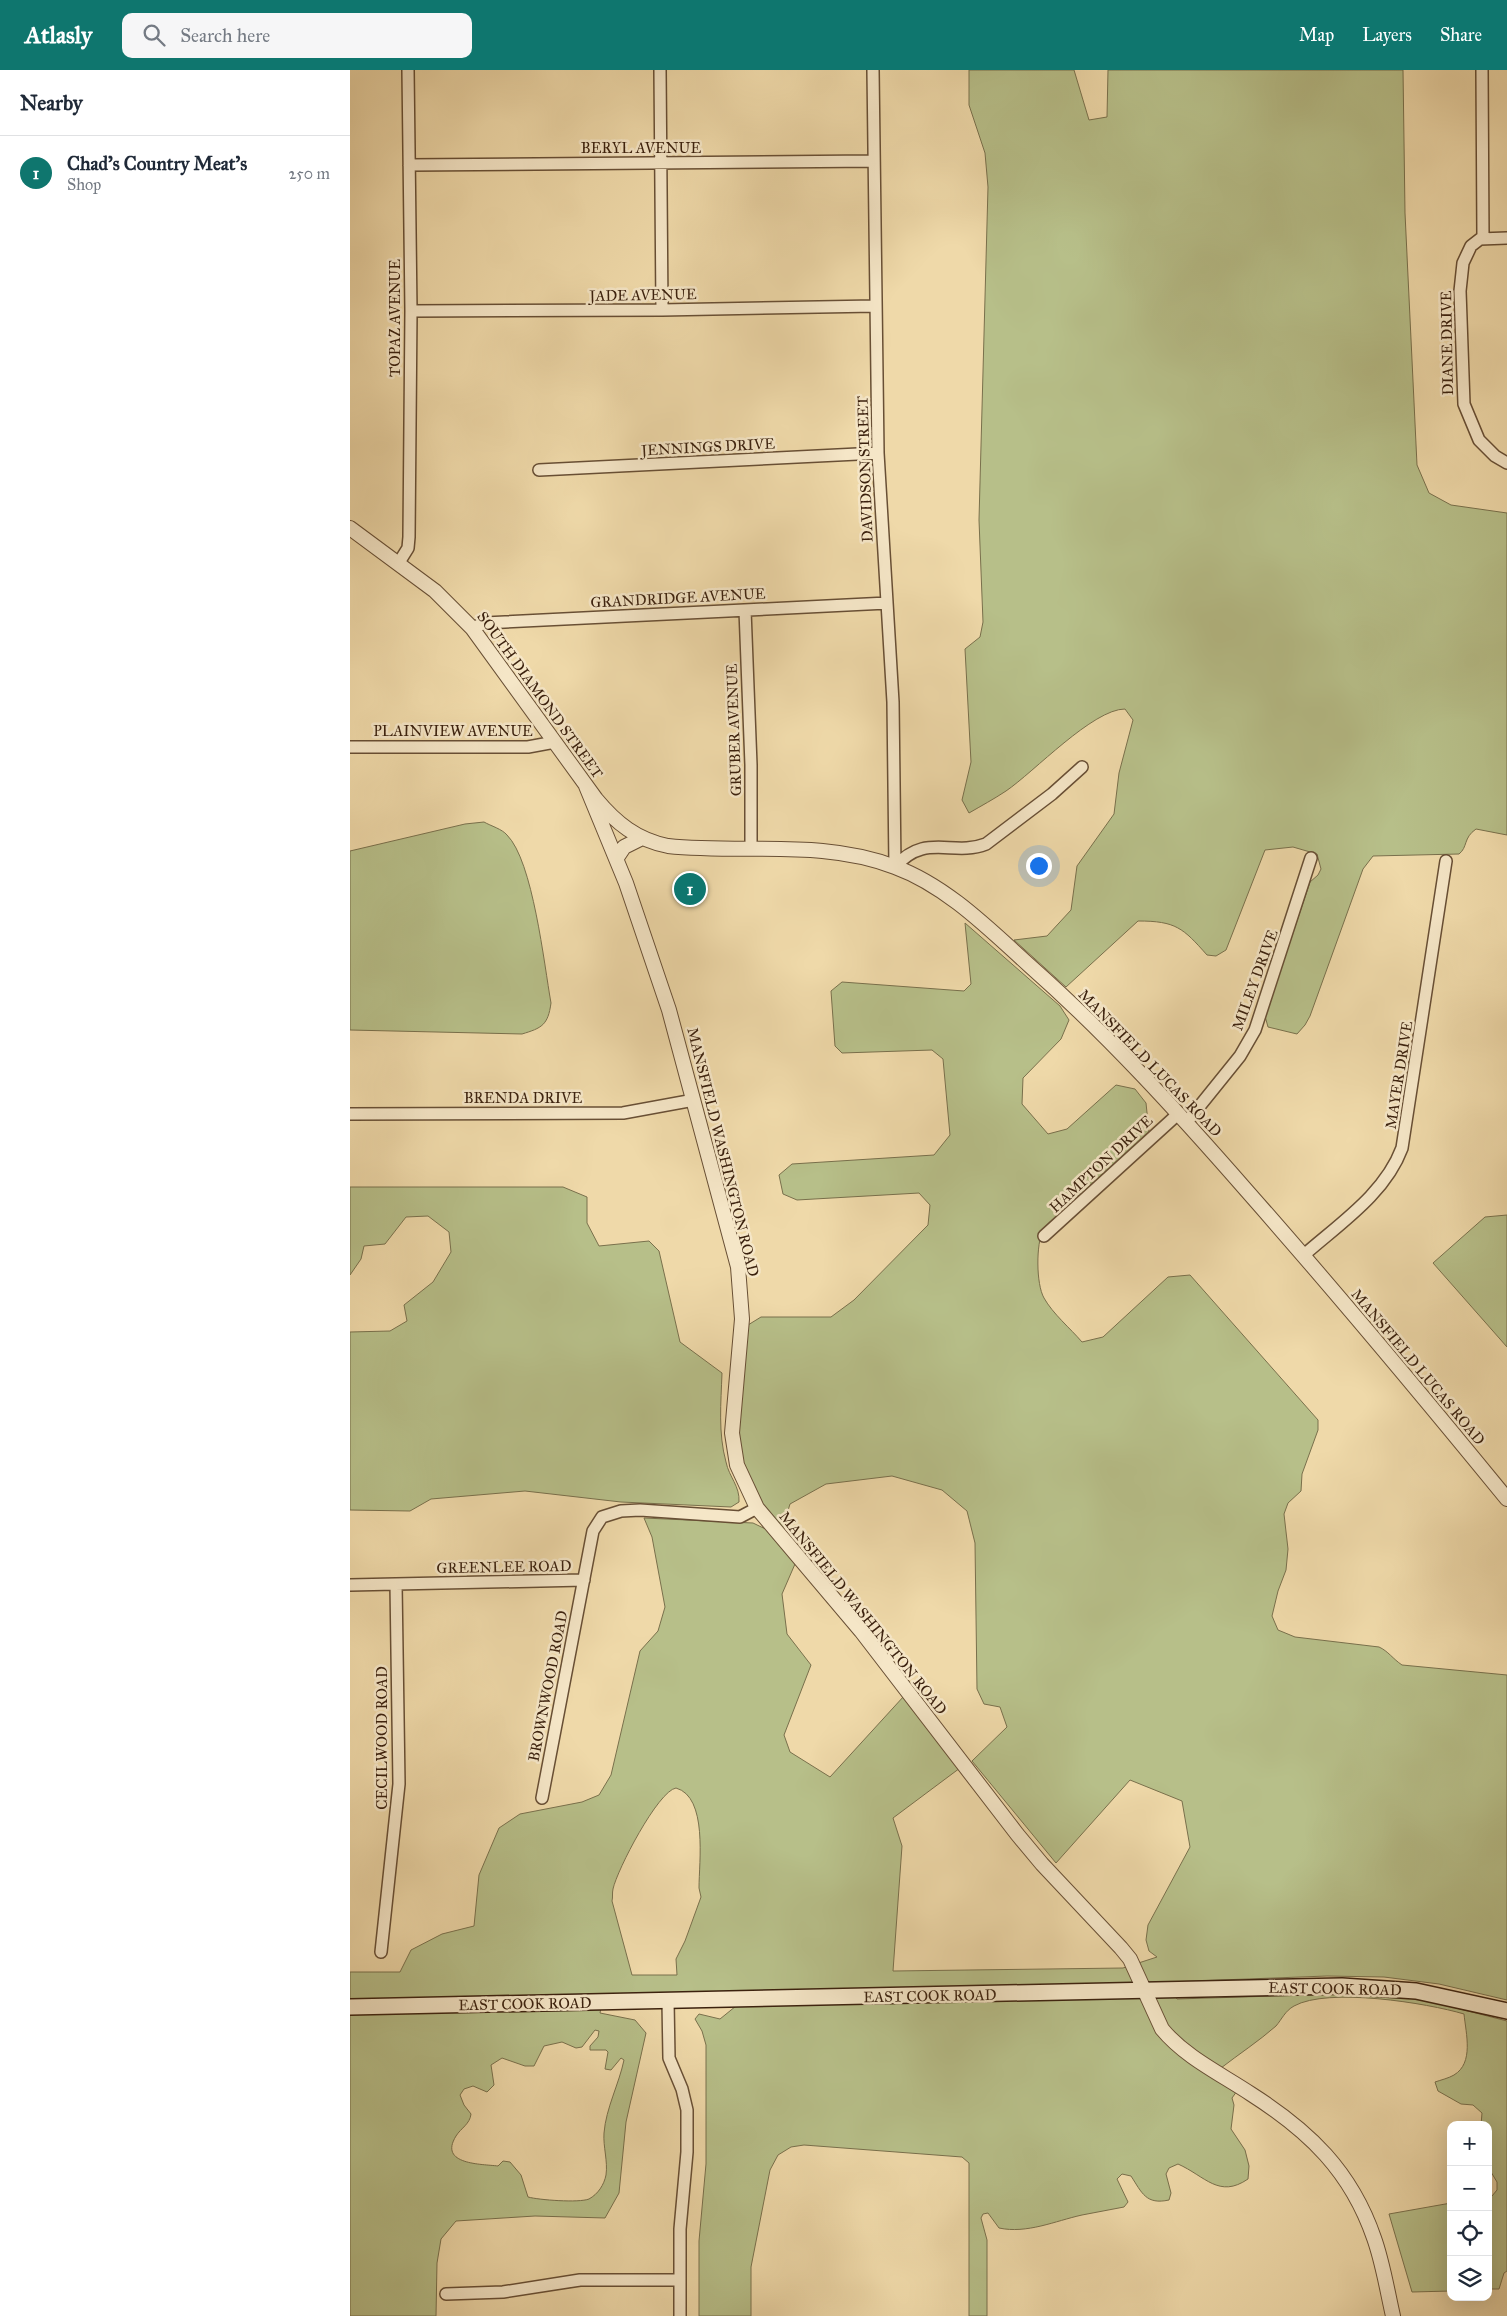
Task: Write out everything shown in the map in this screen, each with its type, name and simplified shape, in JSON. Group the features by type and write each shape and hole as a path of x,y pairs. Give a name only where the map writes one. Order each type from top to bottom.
{"main road":[{"name":"EAST COOK ROAD","path":"350,2007 1342,1986 1392,1988 1434,1994 1507,2011"}],"street":[{"name":"TOPAZ AVENUE","path":"398,564 408,548 409,537 411,311 408,70"},
{"path":"660,70 662,310"},
{"name":"DAVIDSON STREET","path":"873,70 878,453 893,702 895,866"},
{"path":"1482,70 1483,238 1507,238"},
{"name":"BERYL AVENUE","path":"409,165 874,161"},
{"name":"DIANE DRIVE","path":"1483,238 1476,240 1470,246 1462,271 1462,393 1466,413 1480,440 1496,456 1507,463"},
{"name":"JADE AVENUE","path":"411,311 662,310 875,306"},
{"name":"JENNINGS DRIVE","path":"539,470 878,453"},
{"name":"SOUTH DIAMOND STREET","path":"350,528 435,591 472,628 586,786 606,810 629,831"},
{"name":"GRANDRIDGE AVENUE","path":"472,628 485,623 886,603"},
{"name":"GRUBER AVENUE","path":"745,610 752,765 751,849"},
{"name":"PLAINVIEW AVENUE","path":"350,747 528,747 555,742"},
{"path":"895,866 904,857 918,850 935,847 973,847 986,844 1052,794 1082,767"},
{"name":"MANSFIELD WASHINGTON ROAD","path":"586,786 616,859 657,971 694,1100 741,1283 742,1319 732,1420 732,1446 742,1480 757,1508 860,1631 1017,1834 1042,1864 1121,1948 1130,1960 1162,2029 1192,2056 1291,2121 1312,2139 1339,2170 1360,2204 1369,2224 1382,2267 1393,2316"},
{"name":"MANSFIELD LUCAS ROAD","path":"629,831 642,838 668,846 827,852 863,858 895,866 948,897 1009,947 1099,1029 1182,1118 1304,1255 1507,1499"},
{"path":"616,859 624,847 642,838"},
{"name":"MILEY DRIVE","path":"1182,1118 1240,1056 1255,1030 1311,858"},
{"name":"MAYER DRIVE","path":"1304,1255 1377,1189 1395,1165 1402,1148 1446,861"},
{"name":"BRENDA DRIVE","path":"350,1114 623,1113 694,1100"},
{"name":"HAMPTON DRIVE","path":"1044,1236 1182,1118"},
{"name":"GREENLEE ROAD","path":"350,1584 584,1580 593,1531 602,1517 609,1514 640,1510 740,1517 757,1508"},
{"name":"BROWNWOOD ROAD","path":"542,1798 584,1580"},
{"name":"CECILWOOD ROAD","path":"381,1952 399,1784 396,1584"},
{"path":"668,2001 669,2058 682,2089 687,2110 687,2152 680,2230 680,2316"},
{"path":"446,2294 503,2292 580,2280 679,2280"}],"green space":[{"path":"969,70 1074,70 1089,120 1107,117 1108,70 1403,70 1405,213 1417,465 1429,493 1451,505 1507,513 1507,835 1476,829 1469,836 1459,854 1373,856 1363,869 1310,1016 1297,1034 1268,1027 1265,1016 1310,882 1318,875 1321,869 1317,854 1293,847 1265,850 1226,950 1216,956 1207,955 1185,932 1178,928 1151,921 1138,921 1066,987 1014,940 1047,936 1071,910 1077,866 1114,814 1119,773 1133,720 1125,709 1112,712 1097,719 1064,743 1006,791 969,813 962,800 971,762 965,649 980,637 983,622 979,520 988,187 985,153 969,105"},
{"path":"484,822 507,835 516,848 531,889 551,1003 546,1021 535,1030 522,1034 350,1030 350,851 465,824"},
{"path":"965,923 1060,1006 1069,1020 1061,1039 1023,1078 1022,1104 1048,1134 1067,1129 1116,1085 1135,1089 1146,1103 1149,1132 1043,1230 1038,1254 1039,1283 1041,1292 1052,1310 1082,1342 1103,1337 1168,1277 1190,1275 1318,1420 1318,1430 1302,1474 1301,1491 1288,1503 1284,1514 1288,1549 1286,1570 1278,1591 1272,1616 1278,1630 1295,1637 1379,1647 1402,1665 1507,1675 1507,2000 1439,1984 1384,1977 1327,1976 1167,1982 1177,1999 1340,1994 1386,1995 1429,2001 1507,2021 1507,2271 1504,2273 1499,2289 1492,2289 1492,2196 1497,2190 1497,2182 1492,2174 1492,2121 1481,2121 1482,2113 1473,2105 1461,2104 1438,2091 1435,2082 1454,2075 1464,2063 1467,2039 1464,2014 1427,2005 1353,1997 1310,2000 1294,2006 1276,2026 1221,2068 1216,2077 1237,2091 1232,2098 1234,2105 1231,2129 1245,2150 1249,2166 1248,2179 1238,2185 1220,2186 1212,2184 1178,2164 1169,2168 1166,2174 1171,2193 1169,2200 1155,2201 1150,2199 1142,2192 1131,2176 1122,2174 1117,2179 1128,2202 1124,2207 1020,2229 999,2228 988,2213 983,2214 981,2218 987,2240 987,2316 969,2316 969,2163 962,2157 804,2145 791,2147 778,2155 770,2170 751,2267 751,2316 699,2316 699,2241 706,2164 706,2045 702,2031 695,2019 699,2014 720,2019 736,2006 1129,1998 1109,1986 350,2002 350,1972 400,1972 411,1950 442,1934 474,1926 479,1875 499,1828 520,1814 582,1802 599,1795 611,1775 640,1651 658,1631 665,1607 652,1537 644,1518 753,1523 780,1536 795,1564 782,1594 787,1634 811,1665 784,1735 790,1752 830,1777 904,1696 960,1768 893,1818 902,1846 893,1971 1123,1968 1157,1957 1149,1951 1146,1940 1148,1925 1190,1847 1182,1801 1130,1780 1056,1863 972,1761 1007,1727 1000,1707 984,1704 977,1689 975,1543 967,1511 942,1490 892,1476 826,1484 790,1504 783,1527 765,1508 750,1486 743,1471 739,1455 737,1438 738,1399 748,1325 761,1317 831,1317 854,1300 928,1225 930,1205 919,1193 797,1200 783,1194 779,1175 792,1164 934,1155 950,1135 943,1059 932,1050 842,1053 835,1046 831,991 842,982 964,991 971,984","holes":["676,1788 686,1794 693,1804 699,1832 699,1888 701,1897 685,1941 676,1959 677,1975 632,1975 612,1901 616,1879 639,1832 668,1792"]},
{"path":"350,1187 563,1187 587,1197 587,1223 599,1246 649,1241 659,1251 680,1342 722,1373 721,1418 723,1451 727,1467 738,1491 739,1502 731,1507 621,1502 525,1491 431,1499 410,1511 350,1510 350,1332 390,1331 407,1321 404,1305 433,1282 451,1252 449,1232 428,1216 406,1217 385,1244 364,1246 361,1259 350,1275"},
{"path":"1507,1215 1507,1347 1433,1263 1485,1217"},
{"path":"601,2008 600,2013 635,2020 646,2033 626,2122 619,2193 605,2218 535,2216 456,2221 441,2239 437,2263 436,2316 350,2316 350,2013","holes":["595,2030 599,2031 598,2037 590,2046 590,2050 606,2050 608,2052 605,2069 611,2070 621,2058 624,2060 605,2124 606,2175 602,2186 595,2195 589,2199 577,2201 528,2197 521,2175 510,2162 503,2161 498,2166 473,2163 457,2158 453,2153 452,2146 456,2136 467,2123 471,2114 464,2105 460,2095 464,2089 473,2086 487,2092 494,2085 491,2065 502,2058 525,2066 534,2066 544,2046 562,2042 576,2048 582,2047"]},
{"path":"1447,2204 1447,2291 1412,2292 1389,2214"}],"place":[{"name":"Chad's Country Meat's","path":"690,889"}]}
